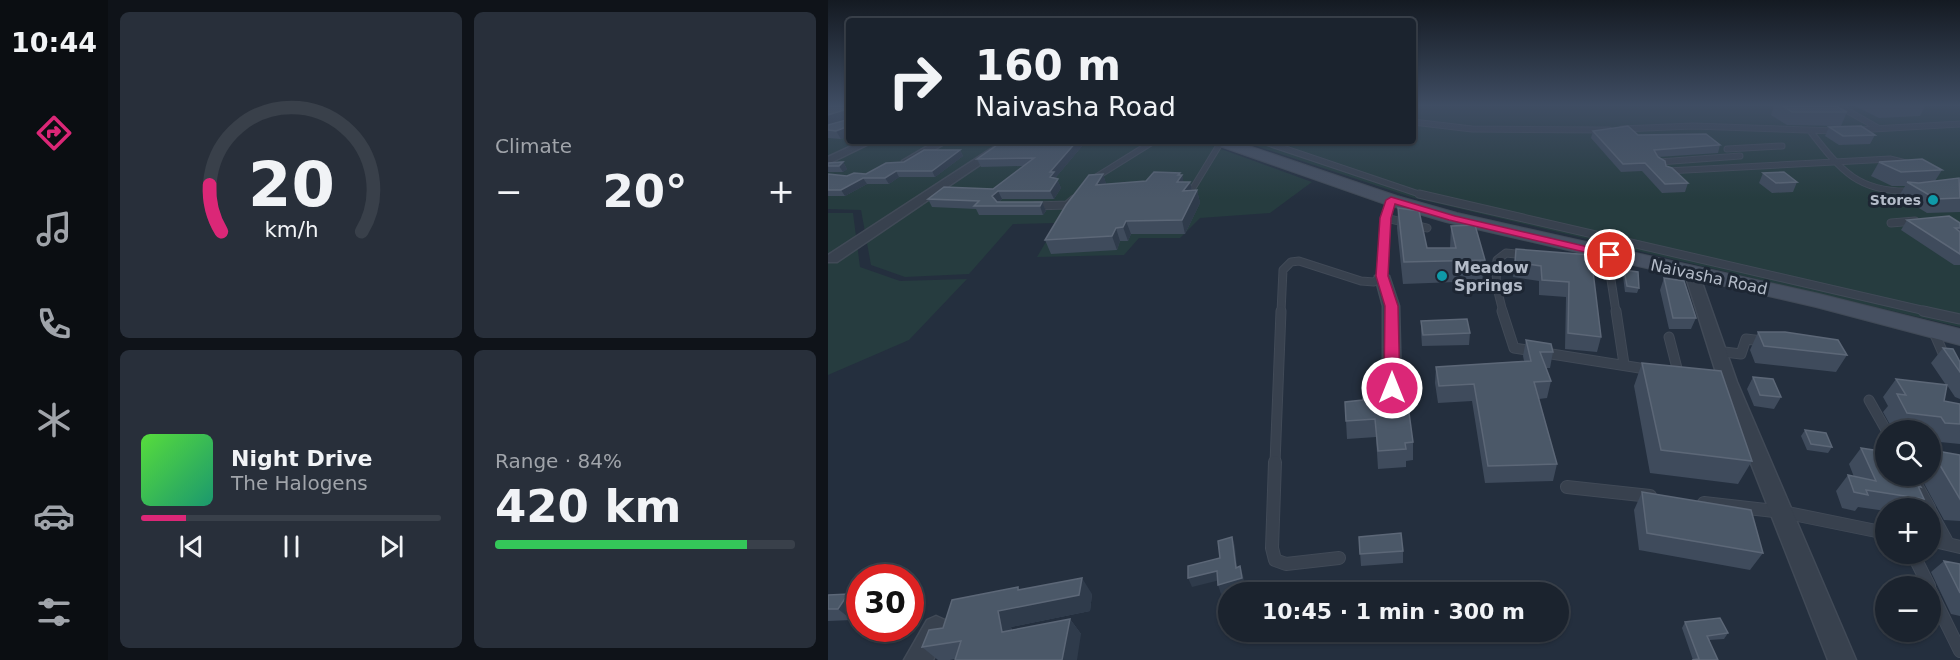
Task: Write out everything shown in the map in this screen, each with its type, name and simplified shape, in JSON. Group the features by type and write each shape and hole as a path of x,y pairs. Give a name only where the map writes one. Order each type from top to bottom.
{"main road":[{"name":"Naivasha Road","path":"1227,144 1388,209 1453,218 1819,301 1960,337"}],"street":[{"path":"828,161 864,144"},
{"path":"902,164 939,144"},
{"path":"832,259 1005,144"},
{"path":"1692,274 1716,351 1723,382 1783,512 1842,660"},
{"path":"1382,276 1391,306 1392,388"},
{"path":"918,660 936,629"}],"lane":[{"path":"1815,137 1834,162 1866,186 1879,191 1924,191"},
{"path":"1086,184 1149,144"},
{"path":"1193,188 1218,144"},
{"path":"1271,144 1421,195 1960,320"},
{"path":"1760,166 1727,150 1782,146"},
{"path":"1659,162 1740,156"},
{"path":"1666,171 1890,159 1917,167"},
{"path":"1027,206 1067,205 1080,193"},
{"path":"1339,558 1286,564 1275,560 1272,548 1283,270 1291,262 1299,261 1361,281 1374,282 1382,276 1388,209 1427,228"},
{"path":"1891,223 1927,219"},
{"path":"1533,256 1502,254 1498,260 1496,290 1514,348 1657,371"},
{"path":"1609,267 1623,364"},
{"path":"1933,330 1950,369"},
{"path":"1668,374 1684,377 1669,337"},
{"path":"1716,351 1741,354 1746,339 1779,343"},
{"path":"1869,400 1880,420"},
{"path":"1567,487 1658,497"},
{"path":"1692,501 1783,512 1875,531"},
{"path":"1941,531 1947,542"},
{"path":"1941,541 1960,547"},
{"path":"1941,611 1960,651"}],"green space":[{"path":"828,137 846,137 846,144 1207,144 1312,182 1270,213 1200,218 1180,238 1139,238 1124,255 1037,257 1057,223 1013,224 969,274 905,277 871,265 861,210 828,209"},
{"path":"1416,137 1960,137 1960,327 1414,198 1250,144 1416,144"},
{"path":"828,213 853,213 860,267 900,281 967,279 909,340 828,375"}],"building":[{"path":"1598,137 1710,137 1720,145 1654,150 1658,157 1665,161 1666,166 1672,168 1688,183 1665,184 1645,163 1623,164"},
{"path":"999,144 1074,144 1050,172 1054,172 1050,177 1058,179 1050,191 998,191 992,196 997,202 1042,202 1040,206 974,206 979,201 928,199 944,187 993,189 1034,158 977,159"},
{"path":"924,150 960,150 932,171 896,171 885,178 863,178 841,190 828,190 828,174 847,176 854,173 866,174 886,163 904,162"},
{"path":"1922,159 1942,170 1901,172 1879,162"},
{"path":"843,162 839,166 828,166 828,163"},
{"path":"1154,172 1180,173 1178,175 1182,175 1177,182 1190,182 1183,191 1197,190 1182,220 1126,221 1123,227 1116,228 1112,236 1045,240 1066,205 1089,175 1103,174 1096,185 1146,181"},
{"path":"1784,172 1797,182 1776,183 1763,173"},
{"path":"1959,178 1960,198 1936,199 1907,182 1919,183"},
{"path":"1398,208 1419,211 1427,248 1456,248 1451,226 1475,225 1485,260 1404,262"},
{"path":"1949,216 1960,223 1960,228 1955,228 1960,232 1960,254 1907,220"},
{"path":"1516,249 1591,255 1601,337 1568,333 1569,282 1542,280 1541,266 1515,262"},
{"path":"1624,270 1638,272 1639,288 1627,286"},
{"path":"1664,278 1684,281 1696,318 1673,318"},
{"path":"1467,319 1470,333 1423,335 1421,321"},
{"path":"1758,332 1785,332 1838,340 1847,355 1764,346"},
{"path":"1526,340 1551,344 1553,352 1540,352 1551,381 1534,382 1557,464 1488,466 1474,384 1439,386 1436,367 1531,361"},
{"path":"1943,348 1953,349 1960,362 1960,372"},
{"path":"1642,363 1721,371 1752,461 1661,450"},
{"path":"1753,377 1773,379 1781,397 1760,395"},
{"path":"1896,379 1947,385 1944,401 1960,404 1960,424 1945,423 1941,417 1907,413 1897,394 1906,395"},
{"path":"1390,394 1390,399 1407,398 1413,442 1405,443 1406,449 1378,451 1375,419 1346,421 1345,402 1363,400 1363,395"},
{"path":"1805,430 1826,433 1832,447 1811,444"},
{"path":"1861,448 1875,450 1875,479"},
{"path":"1941,452 1960,455 1960,499 1941,467"},
{"path":"1848,475 1875,481 1875,486 1918,486 1924,498 1866,490 1868,495 1854,492"},
{"path":"1642,492 1751,510 1763,553 1647,533"},
{"path":"1401,533 1403,551 1360,554 1359,537"},
{"path":"1232,537 1236,568 1240,566 1242,578 1218,582 1218,585 1217,571 1188,578 1188,566 1220,558 1218,541"},
{"path":"1944,561 1960,564 1960,593"},
{"path":"1082,578 1079,595 998,611 1002,632 1070,619 1062,660 955,660 961,641 922,647 929,630 943,628 952,600 1018,587 1018,590"},
{"path":"846,594 846,597 838,609 828,609 828,595"},
{"path":"1720,618 1728,633 1707,636 1718,660 1692,660 1699,659 1685,622"}],"place":[{"name":"Stores","path":"1933,200"},
{"name":"Meadow Springs","path":"1442,276"}],"route":[{"path":"1392,388 1391,306 1382,276 1386,218 1391,200 1453,218 1610,255"}]}
